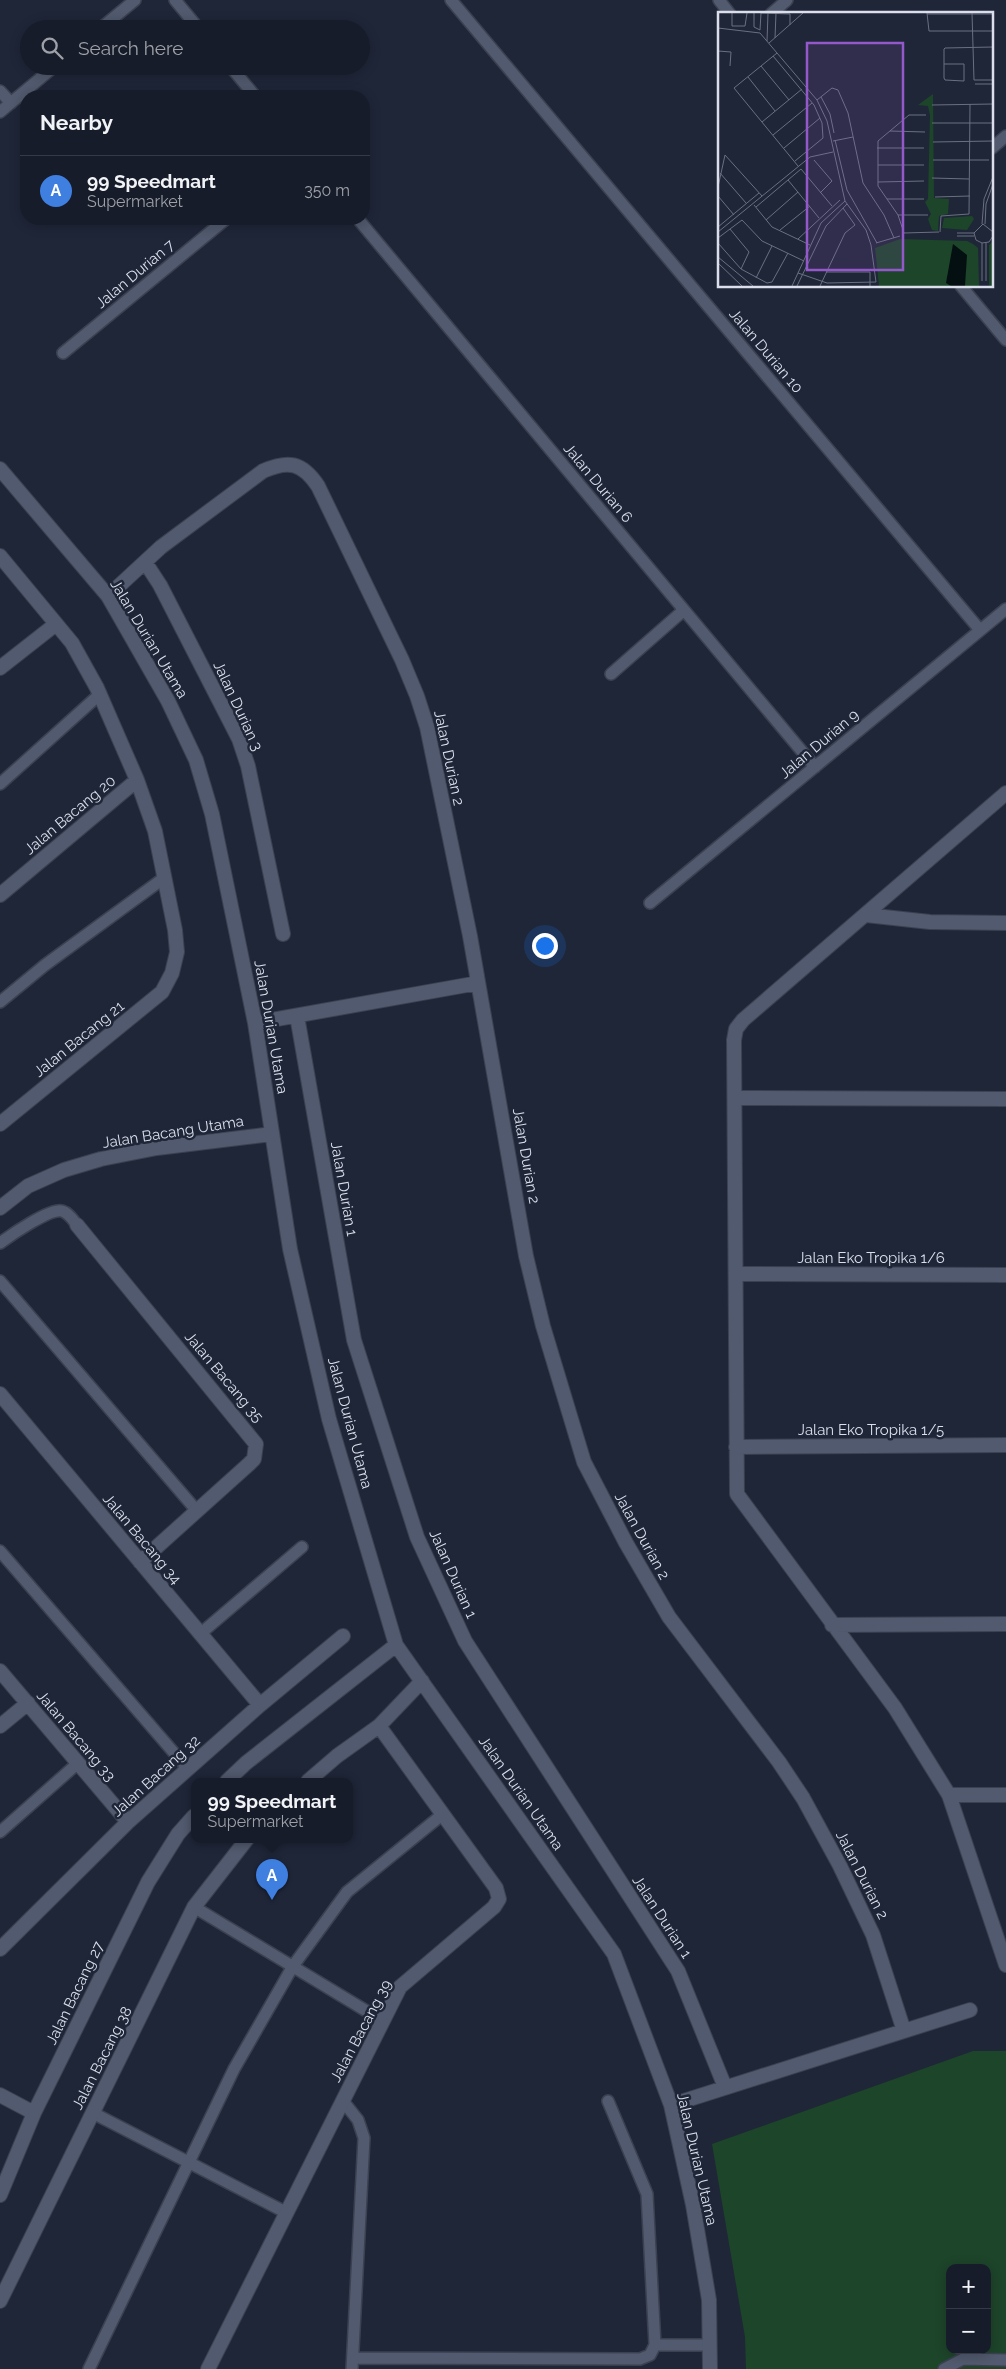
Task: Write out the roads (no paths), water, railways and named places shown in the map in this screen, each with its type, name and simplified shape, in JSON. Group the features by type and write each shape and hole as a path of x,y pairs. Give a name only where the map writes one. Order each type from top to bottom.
{"street":[{"name":"Jalan Durian 2","path":"108,596 161,548 263,471 281,463 294,466 309,472 318,486 418,696 427,727 478,983 526,1256 543,1326 584,1462 626,1543 669,1617 780,1762 803,1798 840,1866 873,1935 904,2031"},
{"name":"Jalan Durian Utama","path":"0,469 108,596 168,702 196,760 212,814 255,1023 290,1249 329,1419 396,1645 614,1954 670,2105 692,2205 709,2300 710,2369"},
{"path":"0,556 72,643 100,694 137,780 155,831 164,878"},
{"name":"Jalan Durian 3","path":"145,562 160,585 239,739 248,766 283,934"},
{"path":"0,668 56,624"},
{"name":"Jalan Bacang 20","path":"0,894 137,780"},
{"path":"1006,793 739,1024 734,1040 736,1486 739,1498 895,1708 949,1795 1006,1965"},
{"name":"Jalan Bacang 21","path":"0,1124 162,992 172,973 177,952 175,930 164,878"},
{"path":"866,915 930,922 1006,923"},
{"path":"255,1023 478,983"},
{"name":"Jalan Durian 1","path":"297,1016 354,1340 418,1537 465,1641 678,1971 726,2087"},
{"path":"735,1098 1006,1099"},
{"name":"Jalan Bacang Utama","path":"0,1208 28,1186 64,1170 102,1159 157,1148 272,1134"},
{"name":"Jalan Bacang 35","path":"77,1225 256,1444 254,1459 140,1562"},
{"name":"Jalan Eko Tropika 1/6","path":"736,1274 1006,1275"},
{"name":"Jalan Bacang 34","path":"0,1394 260,1705"},
{"name":"Jalan Eko Tropika 1/5","path":"736,1447 1006,1445"},
{"path":"832,1625 1006,1624"},
{"name":"Jalan Bacang 32","path":"0,1949 128,1822 260,1705 343,1636"},
{"path":"230,1778 246,1763 396,1645"},
{"name":"Jalan Bacang 33","path":"0,1670 128,1822"},
{"path":"311,1778 337,1756 379,1726 422,1681"},
{"path":"0,1726 28,1703"},
{"name":"Jalan Bacang 39","path":"208,2369 400,1987 494,1908 499,1899 496,1888 379,1726"},
{"path":"949,1795 1006,1796"},
{"name":"Jalan Bacang 27","path":"0,2194 34,2113 148,1882 178,1834 191,1819"},
{"name":"Jalan Bacang 38","path":"0,2301 194,1907 245,1843"},
{"path":"670,2105 970,2010"},
{"path":"0,2095 34,2113"}],"lane":[{"path":"111,20 135,0"},
{"path":"175,0 192,20"},
{"name":"Jalan Durian 10","path":"451,0 980,630"},
{"path":"719,0 728,12"},
{"path":"773,12 787,0"},
{"path":"26,90 44,75"},
{"path":"238,75 251,90"},
{"path":"0,92 11,103"},
{"path":"0,112 20,95"},
{"path":"994,146 1006,136"},
{"name":"Jalan Durian 7","path":"63,353 219,225"},
{"name":"Jalan Durian 6","path":"363,225 815,767"},
{"path":"962,288 1006,340"},
{"name":"Jalan Durian 9","path":"650,903 1006,609"},
{"path":"611,674 684,610"},
{"path":"0,784 100,694"},
{"path":"0,1002 45,965 164,878"},
{"path":"0,1243 17,1231 54,1211 64,1212 77,1225"},
{"path":"0,1281 197,1511"},
{"path":"200,1634 302,1546"},
{"path":"0,1551 188,1769"},
{"path":"0,1832 78,1763"},
{"path":"89,2369 234,2069 293,1966 346,1892 443,1814"},
{"path":"194,1907 383,2021"},
{"path":"343,2100 358,2120 364,2138 353,2363 640,2359 650,2355 655,2345 648,2194 608,2101"},
{"path":"92,2113 190,2161 287,2213"},
{"path":"655,2345 709,2345"},
{"path":"944,2369 963,2359 1006,2360"}],"place":[{"name":"99 Speedmart","path":"272,1900"}]}
